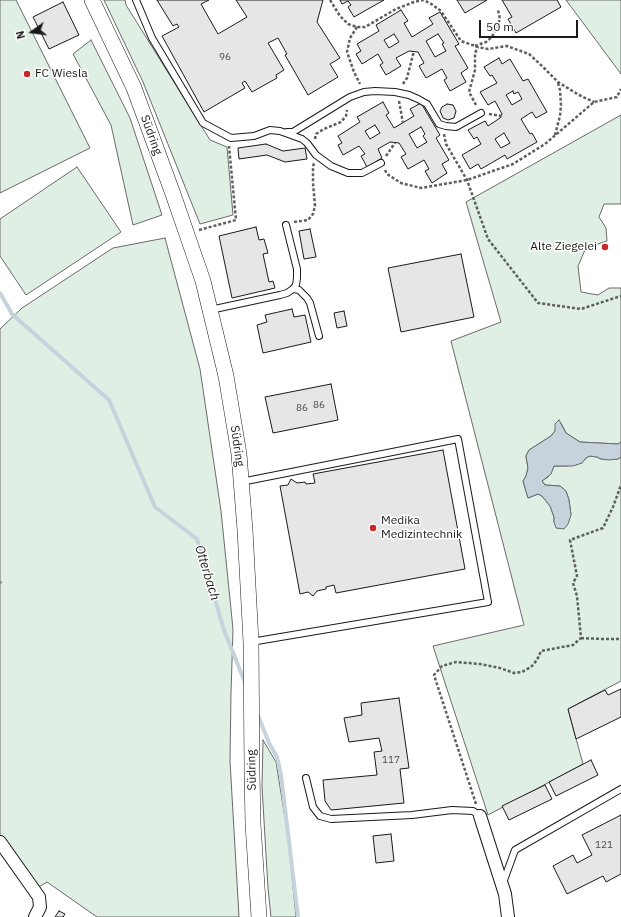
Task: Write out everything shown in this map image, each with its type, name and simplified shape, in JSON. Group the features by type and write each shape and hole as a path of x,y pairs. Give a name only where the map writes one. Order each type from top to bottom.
{"street":[{"name":"Südring","path":"92,0 134,88 173,194 203,281 226,376 239,454 245,530 251,642 252,772 259,917"},
{"path":"480,816 505,894 508,917"},
{"path":"0,842 39,897 40,907 37,916"}],"lane":[{"path":"136,0 152,38 203,123 231,138 254,136 270,130 293,132 347,99 364,92 395,92 409,95 427,104 439,124 446,126 456,127 480,112"},
{"path":"280,131 302,139 314,153 330,166 348,172 362,173 381,163"},
{"path":"210,310 280,295 293,289 296,285 297,269 286,225"},
{"path":"293,289 299,290 310,303 319,336"},
{"path":"241,482 458,439 488,602 251,642"},
{"path":"306,778 313,807 320,816 331,819 412,815 452,810 473,811 480,816"},
{"path":"502,885 515,850 621,789"}],"path":[{"path":"330,0 340,16 348,24 357,27 365,27 396,9 414,2 423,0 430,2 441,11 461,41 478,48 488,49 507,46 529,54 558,82 594,102"},
{"path":"474,46 486,42 492,37 500,19 498,10"},
{"path":"357,27 350,38 347,52 354,72 364,92"},
{"path":"478,48 475,53 475,70 468,92 480,112 502,116"},
{"path":"555,136 561,105 558,82"},
{"path":"617,97 621,89"},
{"path":"395,143 381,163 387,174 401,183 421,188 467,180 513,164 545,144 594,102 617,97 621,98"},
{"path":"286,225 288,222 308,220 313,214 315,206 313,168 316,134 341,122 346,116 347,99"},
{"path":"444,134 446,144 467,180 488,239 538,303 581,309 621,296"},
{"path":"187,234 236,220 229,146 231,138"},
{"path":"581,638 577,596 573,583 577,576 570,540 603,528 621,485"},
{"path":"480,816 434,675 442,666 456,662 480,664 500,668 514,673 522,672 537,660 541,651 573,645 581,638 621,639"}],"green space":[{"name":"FC Wiesla","path":"0,0 16,0 90,148 0,193"},
{"path":"104,0 125,0 126,5 210,140 227,147 233,215 200,224 143,82"},
{"path":"566,0 621,0 621,74"},
{"path":"91,40 130,118 162,215 133,225 111,125 73,54"},
{"path":"621,115 621,204 604,204 599,217 606,228 607,241 585,250 578,266 581,292 598,295 609,288 621,288 621,442 618,444 580,442 566,433 561,423 551,436 529,450 526,456 528,468 523,481 528,498 538,494 542,496 550,506 554,517 554,522 571,515 566,491 560,486 545,485 542,481 548,477 554,466 566,466 582,463 590,456 601,459 618,459 621,457 621,681 568,709 583,764 488,815 433,646 524,625 451,341 501,322 466,202"},
{"path":"77,167 121,232 26,295 0,256 0,219"},
{"path":"165,238 200,369 221,511 233,629 230,761 239,917 97,917 47,882 37,888 0,835 0,584 2,582 0,582 0,329 22,308 113,248"},
{"path":"263,740 276,762 288,837 296,917 271,917 262,787"}],"shaded area":[{"path":"559,420 566,433 580,442 618,444 621,442 621,457 618,459 609,460 590,456 582,463 573,466 554,466 551,474 542,481 545,485 560,486 566,491 571,515 568,524 564,529 556,528 550,506 542,496 538,494 528,498 523,481 528,468 526,456 529,450 551,436 555,431 555,424"}],"building":[{"path":"157,0 209,0 201,4 218,34 247,17 236,0 323,0 317,22 340,58 330,64 338,77 308,95 285,55 287,54 278,38 268,43 284,70 276,75 277,78 252,92 245,81 242,83 245,88 204,112 162,36 179,27 177,24 173,26"},
{"path":"340,0 384,0 354,17 348,7 351,5 348,1 342,4"},
{"path":"457,0 487,0 465,13"},
{"path":"502,0 557,0 561,7 516,33 508,19 512,17"},
{"path":"63,2 79,35 49,49 33,17"},
{"path":"401,10 408,21 404,23 412,37 433,24 429,18 440,12 459,44 455,46 468,68 461,73 466,82 450,91 444,80 447,78 442,69 426,78 419,66 424,63 418,52 409,51 396,58 401,66 386,75 380,65 383,63 378,54 362,64 356,54 361,51 357,44 379,31 376,25","holes":["394,34 399,42 389,48 384,40","438,34 444,43 442,44 446,51 435,57 426,41"]},
{"path":"499,58 502,64 510,59 523,81 528,79 547,112 536,118 532,112 521,119 537,142 507,159 505,155 481,169 478,164 470,169 462,155 481,144 477,137 474,139 468,130 485,121 488,126 500,118 502,114 495,101 488,105 480,92 497,83 484,67","holes":["513,91 514,94 518,92 522,99 512,105 506,95","504,133 510,143 501,148 495,139"]},
{"path":"383,102 389,113 386,115 394,128 414,116 410,109 421,103 440,135 436,138 449,160 442,164 447,173 432,183 425,171 429,169 424,160 408,169 401,157 406,154 399,143 390,142 378,149 382,158 367,167 361,156 365,154 359,146 343,155 338,145 342,143 338,136 360,122 357,117","holes":["375,125 380,133 370,139 365,131","421,127 425,134 423,136 427,142 417,148 409,134"]},
{"path":"447,104 453,105 456,111 454,118 448,120 443,118 440,111 442,107"},
{"path":"266,144 283,151 305,148 307,159 285,162 267,155 239,159 238,148"},
{"path":"256,227 259,240 264,239 268,253 263,254 269,282 273,281 275,288 232,298 219,236"},
{"path":"310,229 316,257 304,259 299,231"},
{"path":"461,254 474,317 401,332 388,268"},
{"path":"292,309 294,317 305,315 311,342 263,353 257,325 267,322 265,315"},
{"path":"344,311 347,326 337,328 334,313"},
{"path":"331,384 338,420 273,433 265,397"},
{"name":"Medika Medizintechnik","path":"443,450 465,569 336,593 334,585 317,591 313,596 308,592 300,594 280,486 288,485 291,479 297,483 315,483 313,474"},
{"path":"621,689 621,717 576,739 568,709 605,690 608,695"},
{"path":"399,698 409,768 400,769 404,803 331,810 325,801 323,780 377,775 374,752 382,751 379,738 349,742 344,718 362,715 361,703"},
{"path":"591,760 598,775 556,796 549,782"},
{"path":"545,785 552,799 509,820 502,806"},
{"path":"621,815 621,874 606,882 603,876 567,894 553,866 573,855 577,863 592,855 582,835"},
{"path":"391,834 394,861 376,863 373,836"},
{"path":"59,911 65,914 63,917 55,917"}],"waterway":[{"name":"Otterbach","path":"0,293 12,314 109,400 155,507 197,539 224,630 246,685"},
{"name":"Otterbach","path":"257,713 269,743 277,757 281,775 298,917"}],"place":[{"name":"FC Wiesla","path":"27,74"},
{"name":"Alte Ziegelei","path":"605,247"},
{"name":"Medika Medizintechnik","path":"373,528"}]}
